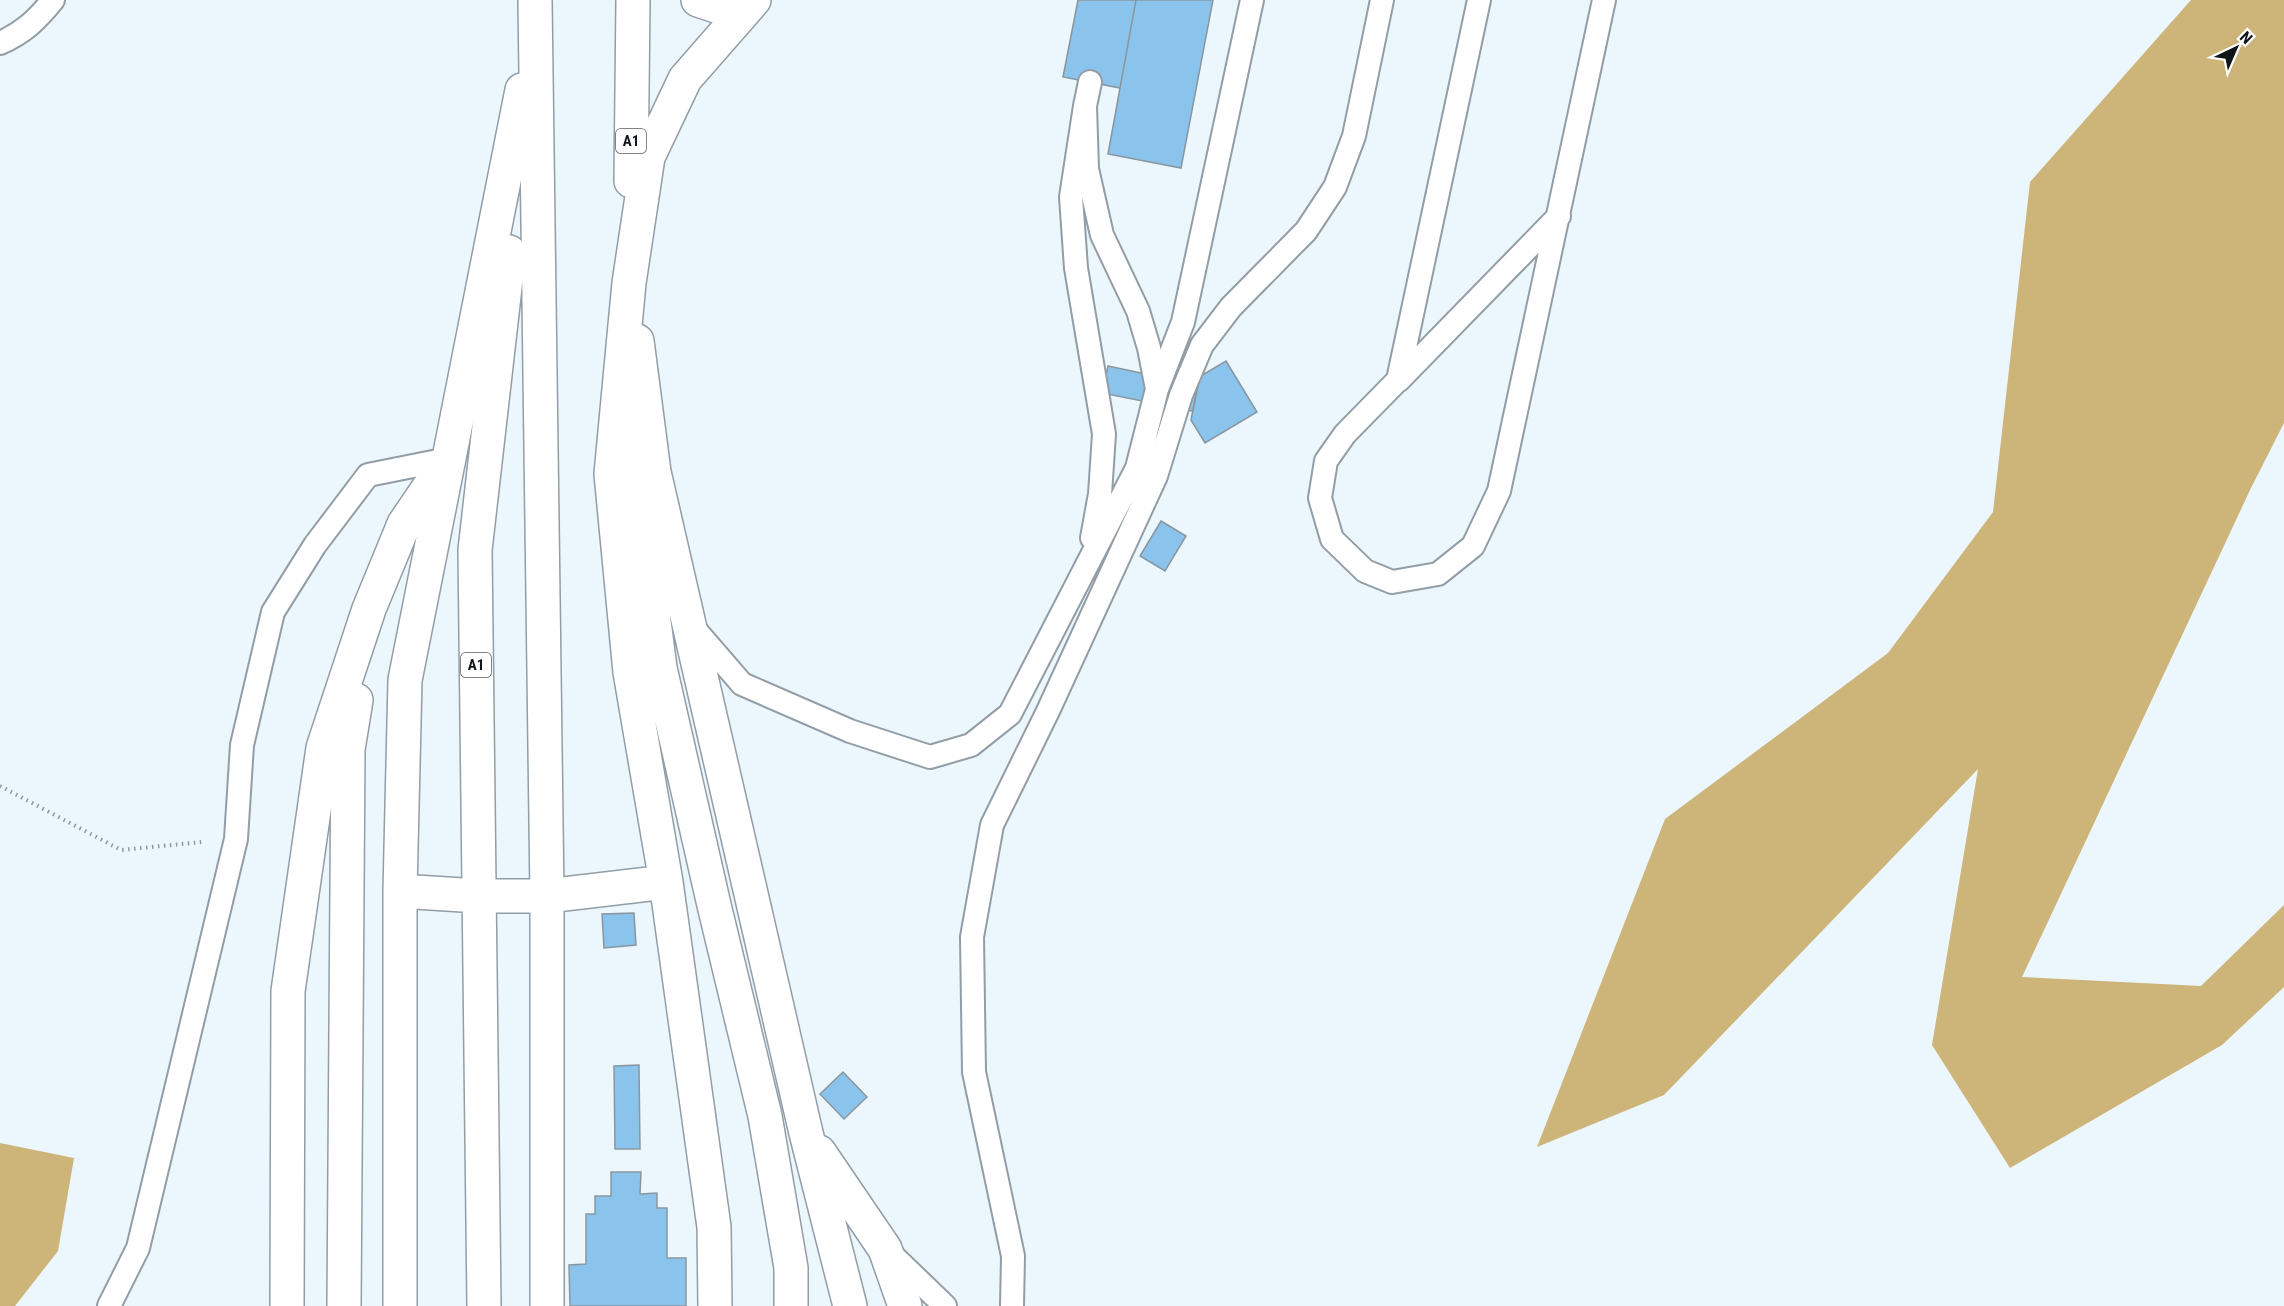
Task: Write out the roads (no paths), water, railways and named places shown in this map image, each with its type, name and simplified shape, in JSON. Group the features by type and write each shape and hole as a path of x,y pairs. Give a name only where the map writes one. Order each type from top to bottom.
{"highway":[{"name":"A1","path":"633,0 629,283 611,474 630,672 666,882 714,1227 715,1306"},
{"path":"698,0 716,6 729,0"},
{"path":"754,0 685,79 648,156 629,283 635,472 660,668 765,1116 791,1268 791,1306"},
{"name":"A1","path":"484,1306 475,550 534,13"},
{"path":"400,1306 400,891 405,680 534,13"},
{"path":"534,13 548,896 547,1306"},
{"path":"629,283 654,472 806,1133 850,1306"},
{"path":"287,1306 288,991 324,747 369,609 404,524 448,459"},
{"path":"344,1306 348,749 369,609"},
{"path":"400,891 478,896 548,896 666,882"},
{"path":"806,1133 885,1249 905,1306"}],"lane":[{"path":"0,44 18,35 38,19 53,0"},
{"path":"688,621 742,684 850,731 930,757 971,745 1010,714 1137,468 1157,389 1183,322 1252,0"},
{"path":"1012,1306 1013,1256 974,1072 972,937 992,825 1048,711 1156,476 1181,395 1202,345 1231,307 1306,231 1335,187 1354,136 1382,0"},
{"path":"1398,380 1479,0"},
{"path":"1559,216 1345,434 1326,461 1320,498 1332,539 1365,571 1392,582 1438,574 1473,546 1499,491 1559,216 1604,0"},
{"path":"1087,563 1100,494 1104,434 1077,268 1071,197 1090,82"},
{"path":"1085,106 1087,170 1101,235 1138,310 1149,348 1157,389"},
{"path":"1181,395 1183,322"},
{"path":"109,1306 138,1248 236,839 242,745 273,612 315,545 368,475 448,459"},
{"path":"885,1249 945,1306"}]}
